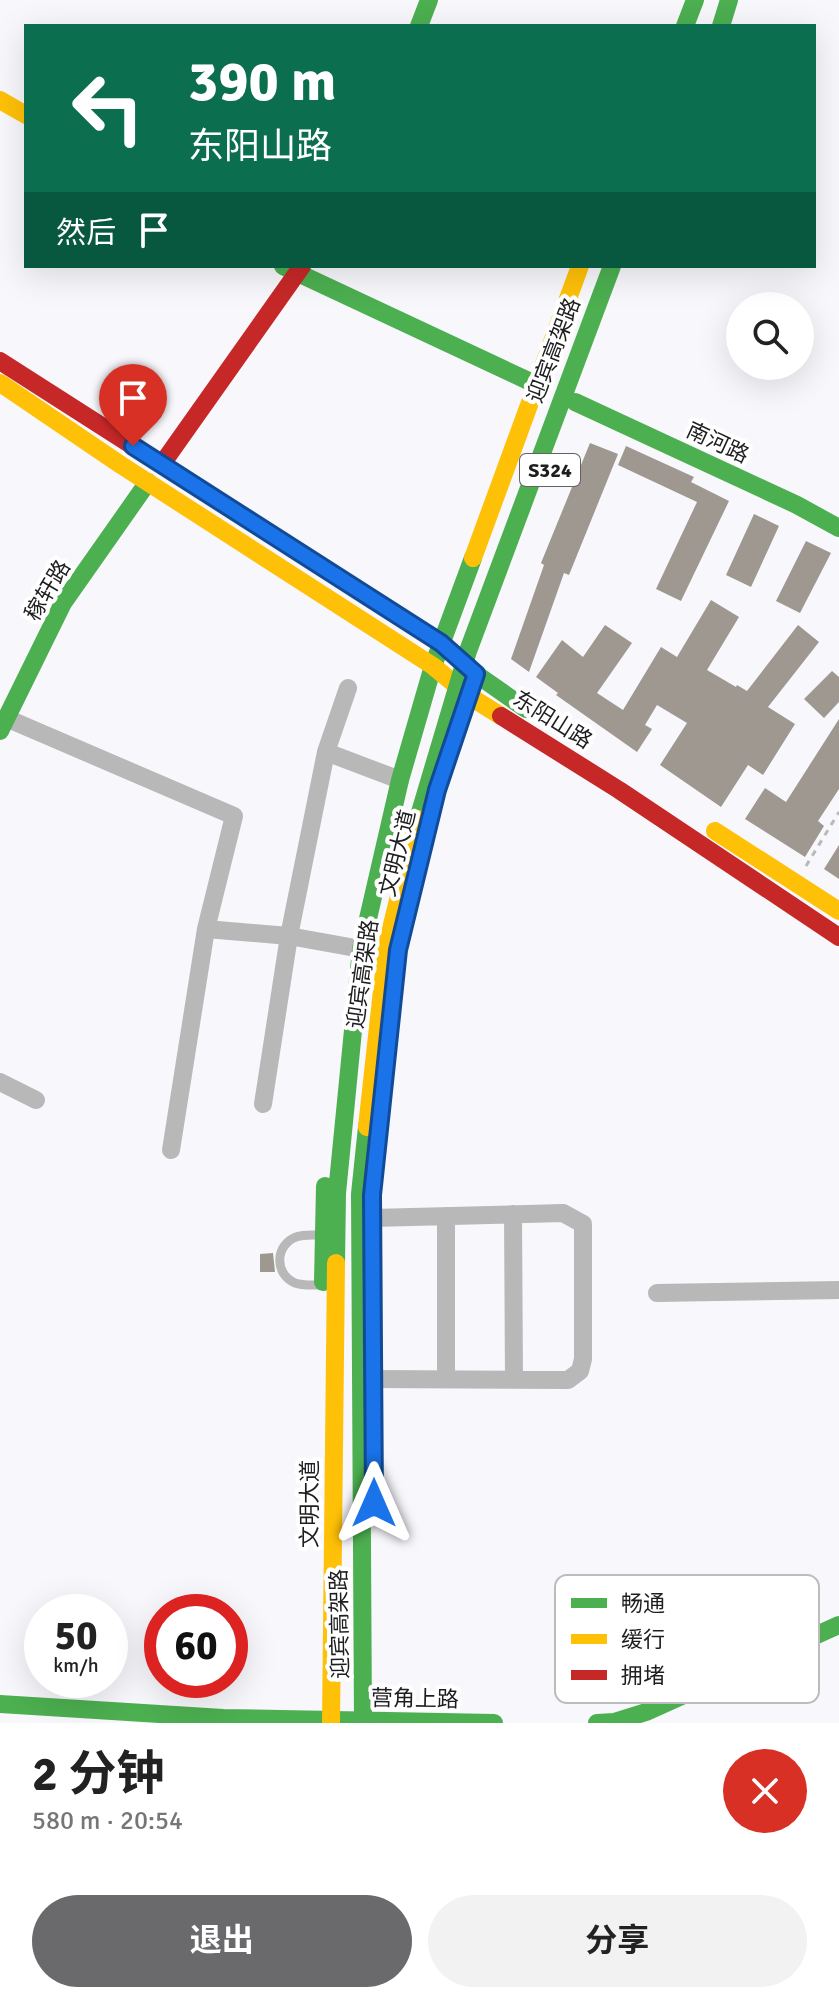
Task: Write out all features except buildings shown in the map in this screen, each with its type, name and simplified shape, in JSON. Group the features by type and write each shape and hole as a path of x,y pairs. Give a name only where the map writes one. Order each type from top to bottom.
{"main road":[{"path":"420,24 429,0"},
{"path":"673,24 682,0"},
{"path":"686,24 695,0"},
{"path":"707,24 716,0"},
{"path":"721,24 730,0"},
{"path":"0,100 24,114"},
{"name":"文明大道","path":"337,1722 337,1193 356,948 396,779 433,666 579,268"},
{"name":"迎宾高架路","path":"337,1722 348,1195 372,942 411,783 453,647 591,268"},
{"name":"迎宾高架路","path":"371,1722 360,1194 387,945 426,788 468,651 611,268"},
{"name":"文明大道","path":"371,1722 372,1195 398,950 437,790 476,674 626,268"},
{"path":"162,464 294,269 535,384"},
{"name":"东阳山路","path":"0,361 441,643 476,674 546,722"},
{"name":"东阳山路","path":"0,383 433,666 469,696 619,790 839,937"},
{"name":"南河路","path":"575,402 797,505 839,528"},
{"name":"稼轩路","path":"3,724 63,603 148,482"},
{"path":"622,770 648,787"},
{"path":"702,822 839,911"},
{"path":"337,1722 322,1488 322,1235 324,1188 356,948"},
{"path":"819,1634 839,1625"},
{"path":"597,1723 614,1722 666,1703"},
{"name":"营角上路","path":"0,1704 223,1721 494,1723"}],"street":[{"path":"263,1104 289,936 326,752 348,688"},
{"path":"3,724 234,816 206,929 171,1150"},
{"path":"326,752 396,779"},
{"path":"206,929 289,936 356,948"},
{"path":"0,1082 36,1100"},
{"path":"372,1218 563,1213 583,1224 583,1359 580,1371 568,1380 373,1379"},
{"path":"513,1214 514,1380"},
{"path":"446,1216 446,1378"},
{"path":"657,1293 839,1290"}],"lane":[{"path":"322,1235 292,1238 282,1249 280,1263 284,1274 294,1282 324,1285"}],"path":[{"path":"795,883 839,812"}],"traffic: fast":[{"path":"420,24 429,0"},
{"path":"686,24 695,0"},
{"path":"722,24 729,0"},
{"path":"287,268 535,384"},
{"path":"418,819 468,651 611,268"},
{"path":"575,402 797,505 839,528"},
{"path":"0,731 63,603 148,482"},
{"path":"336,1263 337,1193 361,949 400,780 433,666 473,558"},
{"path":"311,560 441,643 476,674 526,709"},
{"path":"363,1723 360,1194 367,1127"},
{"path":"323,1282 325,1186"},
{"path":"819,1634 839,1625"},
{"path":"597,1723 614,1722 666,1703"},
{"path":"0,1704 223,1718 494,1723"}],"traffic: slow":[{"path":"0,100 24,114"},
{"path":"473,558 579,268"},
{"path":"0,383 121,465 433,666 469,696 501,716"},
{"path":"367,1127 387,945 418,819"},
{"path":"715,831 839,911"},
{"path":"331,1723 336,1263"}],"traffic: jam":[{"path":"162,464 301,268"},
{"path":"0,361 311,560"},
{"path":"501,716 619,790 839,937"}],"route":[{"path":"133,446 441,643 476,674 437,790 398,950 372,1195 374,1503"}]}
